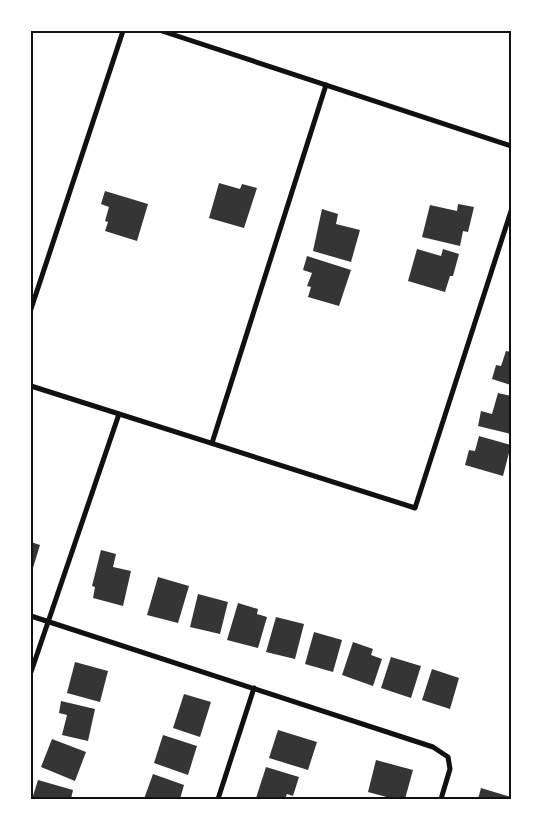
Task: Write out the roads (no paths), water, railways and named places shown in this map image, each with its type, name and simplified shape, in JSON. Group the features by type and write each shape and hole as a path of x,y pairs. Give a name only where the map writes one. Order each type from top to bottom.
{"street":[{"path":"31,309 123,31"},
{"path":"162,31 511,146"},
{"path":"212,443 326,85"},
{"path":"31,386 415,508 511,211"},
{"path":"31,672 119,414"},
{"path":"31,616 433,747 448,756 450,769 440,799"},
{"path":"218,799 254,688"}]}
